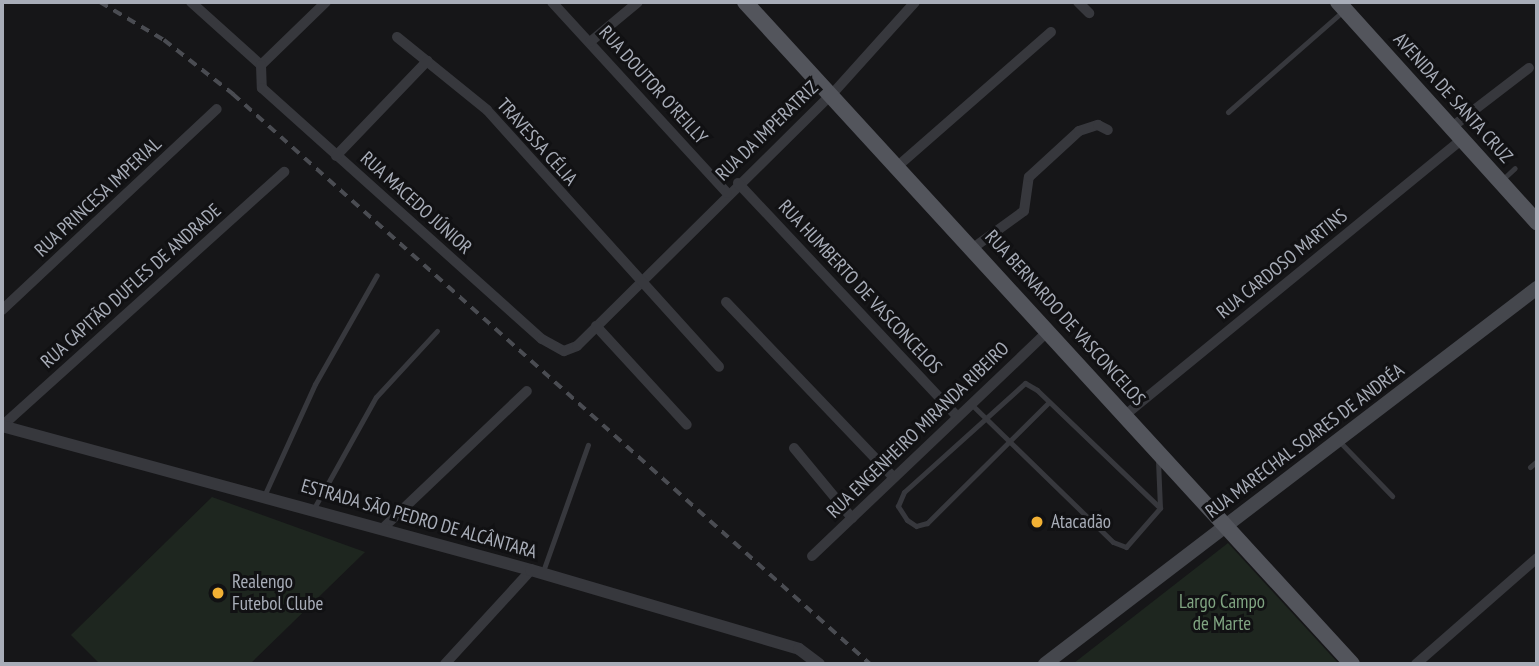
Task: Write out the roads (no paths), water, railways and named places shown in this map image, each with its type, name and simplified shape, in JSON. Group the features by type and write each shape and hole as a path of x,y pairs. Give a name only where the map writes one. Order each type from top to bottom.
{"main road":[{"name":"RUA BERNARDO DE VASCONCELOS","path":"745,2 834,92 1124,416 1352,664"},
{"name":"AVENIDA DE SANTA CRUZ","path":"1342,6 1537,222"},
{"name":"RUA MARECHAL SOARES DE ANDRÉA","path":"1045,664 1537,288"}],"street":[{"path":"191,2 261,65 327,2"},
{"name":"RUA DOUTOR O'REILLY","path":"552,2 727,193"},
{"path":"590,42 638,2"},
{"name":"RUA DA IMPERATRIZ","path":"570,350 727,193 834,92 915,2"},
{"path":"1078,2 1089,13"},
{"path":"899,165 1051,32"},
{"name":"TRAVESSA CÉLIA","path":"397,37 487,110 640,281"},
{"path":"336,156 427,61"},
{"name":"RUA MACEDO JÚNIOR","path":"261,65 262,88 542,339 570,350"},
{"name":"RUA CARDOSO MARTINS","path":"1124,416 1457,133 1529,68"},
{"name":"RUA PRINCESA IMPERIAL","path":"2,310 217,109"},
{"path":"974,248 1024,211 1029,177 1079,131 1098,125 1108,130"},
{"name":"RUA CAPITÃO DUFLES DE ANDRADE","path":"2,426 285,172"},
{"name":"RUA HUMBERTO DE VASCONCELOS","path":"738,183 956,415"},
{"path":"640,281 719,367"},
{"path":"726,303 893,477"},
{"path":"596,326 687,425"},
{"name":"RUA ENGENHEIRO MIRANDA RIBEIRO","path":"812,556 956,415 1049,330"},
{"path":"382,529 527,391"},
{"name":"ESTRADA SÃO PEDRO DE ALCÂNTARA","path":"2,426 536,572 799,649 819,664"},
{"path":"794,448 852,518"},
{"path":"1416,664 1537,558"},
{"path":"444,664 536,572"}],"lane":[{"path":"1228,112 1342,6"},
{"path":"1501,181 1515,168"},
{"path":"264,496 315,384 377,275"},
{"path":"313,510 376,397 437,331"},
{"path":"1049,402 927,523 916,526 906,520 898,506 904,492 1025,383 1049,402 1160,508"},
{"path":"970,403 1113,542 1132,545 1160,508 1158,453"},
{"path":"1338,440 1392,496"},
{"path":"536,572 588,445"},
{"path":"1530,467 1537,461"}],"railway":[{"path":"100,2 164,40 233,94 870,664"}],"place":[{"name":"Atacadão","path":"1037,522"},
{"name":"Realengo Futebol Clube","path":"218,593"}],"park label":[{"name":"Largo Campo de Marte","path":"1222,613"}]}
